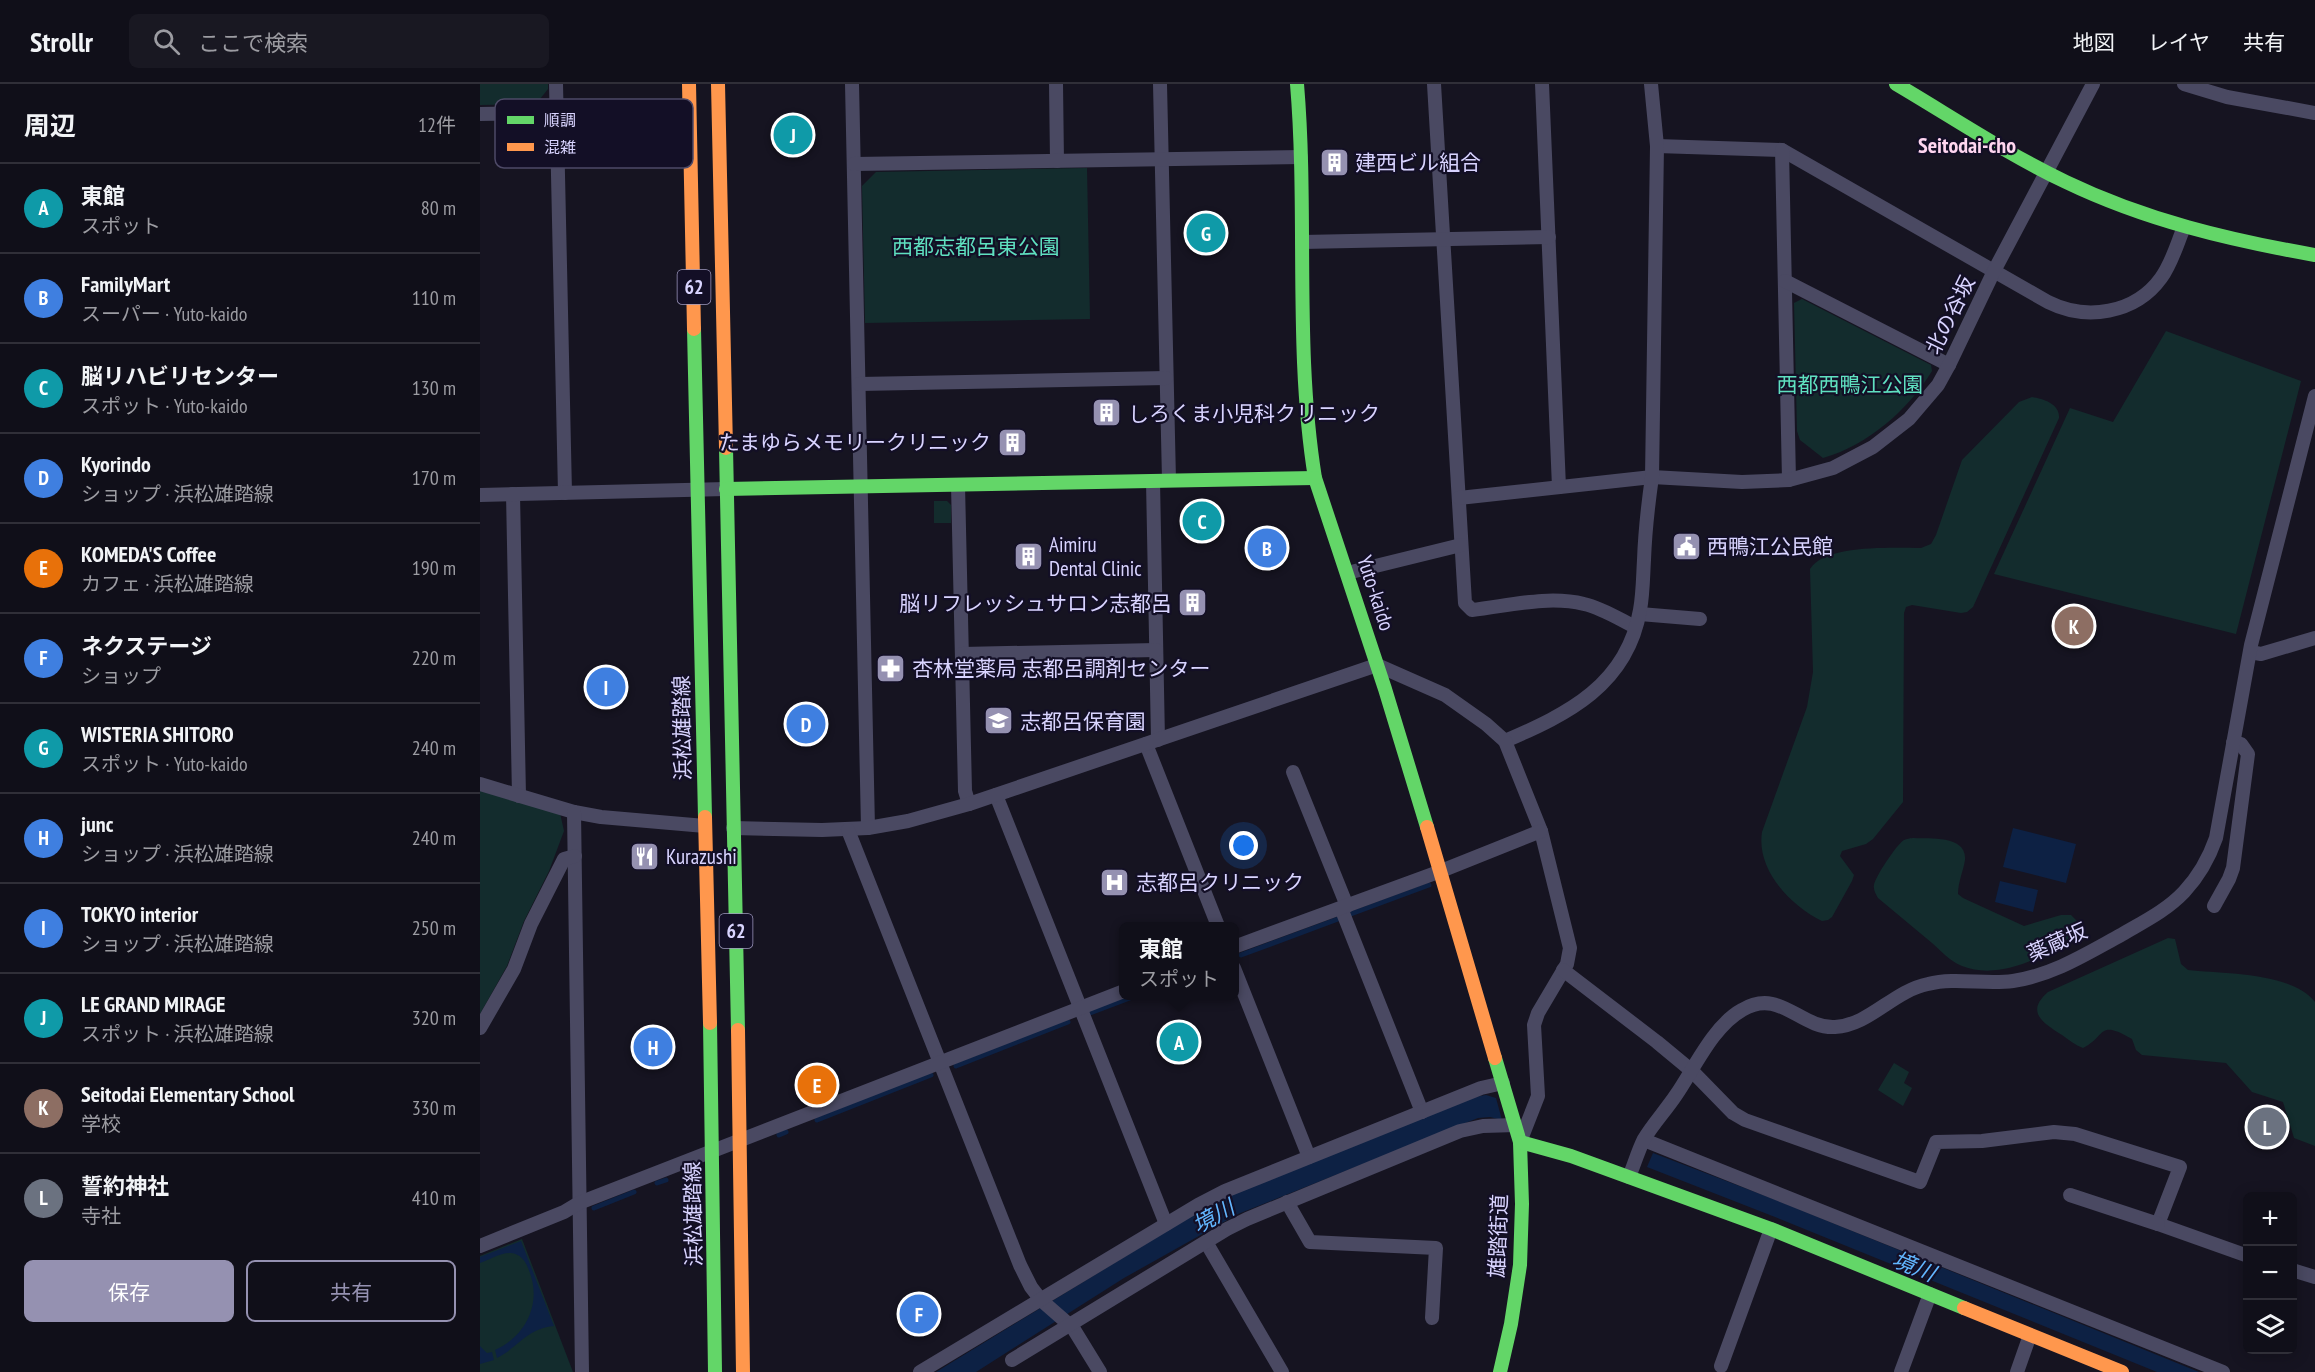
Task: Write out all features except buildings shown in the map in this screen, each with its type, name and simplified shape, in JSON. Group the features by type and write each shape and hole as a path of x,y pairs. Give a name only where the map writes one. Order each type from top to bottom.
{"street":[{"path":"556,84 557,99"},
{"name":"浜松雄踏線","path":"689,84 689,99"},
{"name":"62","path":"718,84 743,1372"},
{"path":"852,84 868,828"},
{"path":"1056,84 1057,161"},
{"path":"1160,84 1169,480"},
{"name":"Yuto-kaido","path":"1297,84 1301,157 1302,384 1315,478 1377,665 1509,1101"},
{"path":"1434,84 1465,603 1472,610 1553,600 1570,601 1637,620 1700,620"},
{"path":"1542,84 1559,487"},
{"path":"1505,741 1560,716 1607,679 1626,652 1637,620 1646,514 1652,477 1657,146 1651,84"},
{"path":"1896,84 2047,172 2110,201 2184,227 2235,241 2315,255"},
{"name":"北の谷坂","path":"1459,498 1652,477 1742,482 1789,480 1833,468 1882,441 1924,403 1949,365 1994,271 2093,84"},
{"path":"2184,84 2227,97 2315,113"},
{"path":"480,114 495,114"},
{"path":"1657,146 1782,150 2061,309 2084,313 2107,311 2135,301 2154,287 2168,268 2184,227"},
{"path":"1782,150 1789,480"},
{"path":"854,164 1301,157"},
{"path":"558,168 565,493"},
{"name":"浜松雄踏線","path":"691,168 716,1372"},
{"path":"1302,242 1549,237"},
{"path":"1785,282 1949,365"},
{"path":"859,384 1166,378"},
{"name":"薬蔵坂","path":"1629,1178 1644,1140 1722,1027 1733,1016 1753,1005 1776,1004 1816,1024 1831,1028 1846,1026 1861,1020 1900,994 1928,983 1943,981 2005,982 2043,974 2072,962 2161,912 2190,885 2211,852 2223,807 2250,652 2315,396"},
{"path":"480,495 1315,478"},
{"path":"1153,481 1156,650 1152,742 1216,922"},
{"path":"958,484 965,791 969,804"},
{"path":"513,494 519,796"},
{"path":"1347,573 1461,545"},
{"path":"2250,652 2261,654 2315,638"},
{"path":"962,654 1156,650"},
{"path":"734,828 848,830 908,821 969,804 1377,665 1445,695 1486,724 1505,741 1541,831 1569,939 1569,956 1538,1013 1534,1025 1538,1096 1520,1142 1571,1156 1771,1229 2122,1372"},
{"path":"2214,906 2233,868 2248,754 2241,744 2233,743"},
{"path":"1293,772 1422,1112"},
{"path":"480,784 574,812 610,818 705,826"},
{"path":"996,795 1166,1224"},
{"path":"574,812 582,1372"},
{"path":"848,830 1020,1265 1031,1287 1042,1301 1068,1323 1100,1372"},
{"path":"1239,945 1441,871 1541,831"},
{"path":"480,1028 514,969 536,913 564,859 575,855"},
{"path":"1563,970 1657,1042 1692,1071 1723,1104 1745,1120 1920,1182 1936,1142 1982,1141 2054,1132 2082,1136 2180,1167 2158,1224"},
{"path":"1239,981 1309,1157"},
{"path":"480,1246 564,1212 579,1203 1119,993"},
{"path":"920,1372 1225,1191 1481,1088 1503,1083"},
{"name":"雄踏街道","path":"1500,1372 1511,1324 1520,1265 1522,1204 1520,1142 1509,1101"},
{"path":"1012,1360 1068,1323 1247,1219 1460,1131 1483,1126 1516,1124"},
{"path":"1644,1140 2223,1372"},
{"path":"2070,1195 2243,1255"},
{"path":"1287,1202 1310,1242 1436,1248 1432,1318"},
{"path":"1721,1366 1771,1229"},
{"path":"1206,1242 1282,1372"},
{"path":"2297,1272 2315,1277"},
{"path":"1901,1372 1930,1294"},
{"path":"2017,1372 2030,1335"}],"green space":[{"path":"480,84 548,84 548,89 540,99 495,99 495,105 480,105"},
{"name":"西都志都呂東公園","path":"1087,168 1090,319 865,323 862,186 876,172"},
{"name":"西都西鴨江公園","path":"1802,299 1931,365 1932,371 1911,399 1885,424 1856,444 1823,458 1800,440 1797,431 1794,303"},
{"path":"2166,331 2301,381 2236,634 1994,574 2070,408 2113,422"},
{"path":"2032,397 2054,406 2059,413 2059,418 1973,607 1961,613 1912,605 1906,607 1904,613 1903,802 1873,839 1866,844 1842,851 1840,856 1854,875 1832,917 1822,921 1799,906 1778,885 1764,860 1762,846 1762,832 1807,707 1813,672 1810,569 1818,561 1845,551 1921,548 1931,544 1962,460 2019,402"},
{"path":"934,501 947,501 951,505 951,523 934,523"},
{"path":"480,789 560,813 564,831 549,871 524,921 507,966 480,1014"},
{"path":"1914,838 1946,840 1960,846 1965,860 1958,894 1963,898 2024,926 2061,915 2071,915 2078,922 2077,931 2052,950 2023,964 1992,971 1976,970 1958,964 1878,898 1874,890 1875,881 1892,854 1904,840"},
{"path":"2168,938 2175,939 2181,964 2188,970 2256,976 2274,980 2304,992 2315,1002 2315,1146 2294,1138 2283,1102 2252,1092 2226,1063 2142,1055 2136,1050 2132,1039 2113,1030 2103,1032 2083,1048 2049,1026 2039,1016 2038,1005 2048,992"},
{"path":"1894,1063 1909,1072 1904,1083 1912,1088 1903,1106 1878,1090"},
{"path":"522,1239 573,1372 480,1372 480,1256"}],"water":[{"path":"2013,828 2076,844 2066,883 2003,867"},
{"path":"2000,881 2038,890 2033,912 1995,902"},
{"name":"境川","path":"1486,1095 1496,1098 1502,1120 1490,1117 1478,1118 1238,1214 1124,1278 976,1372 936,1372 1227,1196 1474,1097"},
{"name":"境川","path":"1653,1153 1781,1202 2199,1372 2157,1372 1647,1167"},
{"path":"521,1241 554,1326 530,1334 497,1358 495,1350 516,1336 529,1316 534,1293 532,1280 525,1262 517,1255 503,1254 480,1263 480,1257"},
{"path":"480,1346 487,1353 492,1352 494,1360 480,1364"}],"waterway":[{"path":"1348,915 1429,885"},
{"path":"1241,955 1338,919"},
{"path":"1090,1013 1124,1000"},
{"path":"956,1066 1068,1022"},
{"path":"817,1120 931,1075"},
{"path":"779,1135 786,1132"},
{"path":"657,1183 666,1180"},
{"path":"594,1208 634,1192"}],"traffic: fast":[{"path":"1297,84 1302,183 1305,380 1315,478 1385,689 1427,827"},
{"path":"1896,84 2022,160 2096,195 2188,227 2251,243 2315,255"},
{"path":"694,329 705,817"},
{"path":"726,448 738,1030"},
{"path":"726,489 1315,478"},
{"path":"710,1023 715,1372"},
{"path":"1495,1058 1520,1142 1522,1204 1520,1265 1511,1324 1500,1372"},
{"path":"1520,1142 1571,1156 1771,1229 1964,1308"}],"traffic: slow":[{"path":"689,84 689,99"},
{"path":"718,84 726,448"},
{"path":"691,168 694,329"},
{"path":"705,817 710,1023"},
{"path":"1427,827 1495,1058"},
{"path":"738,1030 743,1372"},
{"path":"1964,1308 2122,1372"}],"place":[{"name":"LE GRAND MIRAGE","path":"793,135"},
{"name":"建西ビル組合","path":"1334,162"},
{"name":"WISTERIA SHITORO","path":"1206,233"},
{"name":"しろくま小児科クリニック","path":"1107,413"},
{"name":"たまゆらメモリークリニック","path":"1012,442"},
{"name":"脳リハビリセンター","path":"1202,521"},
{"name":"西鴨江公民館","path":"1686,546"},
{"name":"FamilyMart","path":"1267,548"},
{"name":"Aimiru Dental Clinic","path":"1028,556"},
{"name":"脳リフレッシュサロン志都呂","path":"1193,603"},
{"name":"Seitodai Elementary School","path":"2074,626"},
{"name":"杏林堂薬局 志都呂調剤センター","path":"891,668"},
{"name":"TOKYO interior","path":"606,687"},
{"name":"志都呂保育園","path":"999,721"},
{"name":"Kyorindo","path":"806,724"},
{"name":"Kurazushi","path":"645,856"},
{"name":"志都呂クリニック","path":"1115,882"},
{"name":"東館","path":"1179,1042"},
{"name":"junc","path":"653,1047"},
{"name":"KOMEDA'S Coffee","path":"817,1085"},
{"name":"誓約神社","path":"2267,1127"},
{"name":"ネクステージ","path":"919,1314"}],"district":[{"name":"Seitodai-cho","path":"1967,145"}]}
